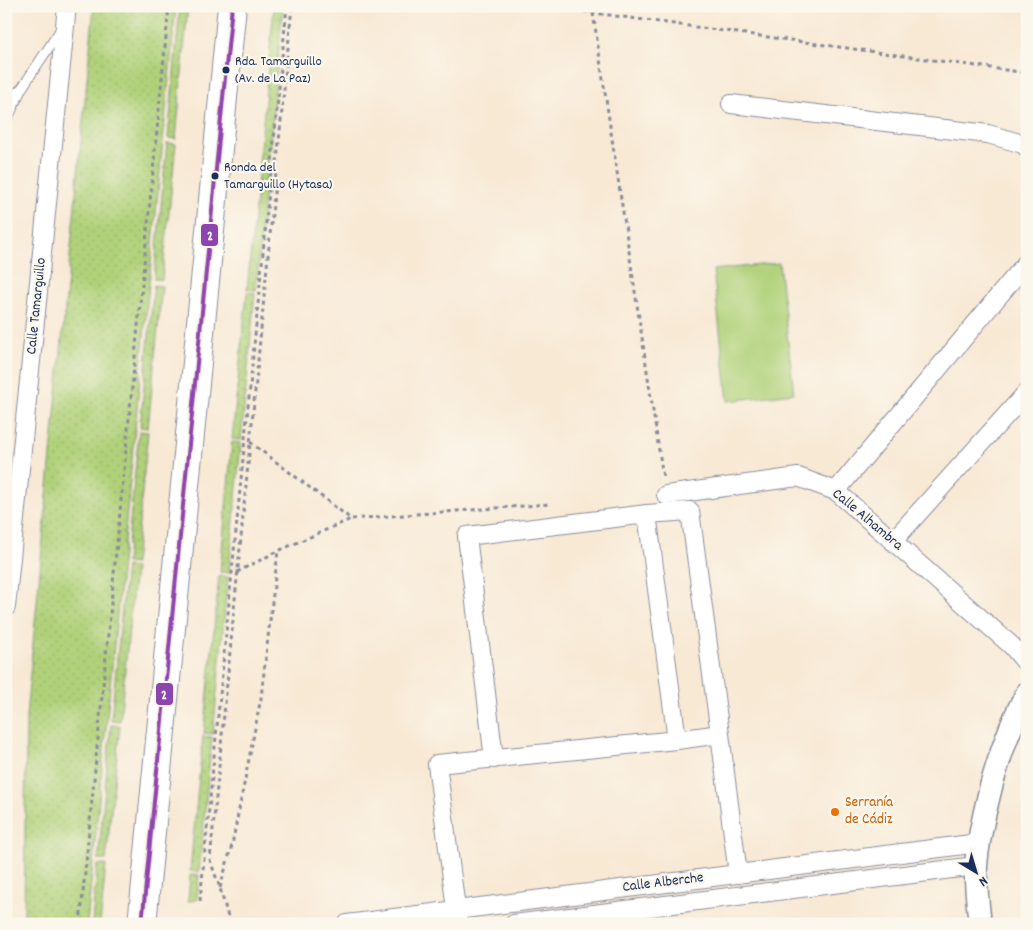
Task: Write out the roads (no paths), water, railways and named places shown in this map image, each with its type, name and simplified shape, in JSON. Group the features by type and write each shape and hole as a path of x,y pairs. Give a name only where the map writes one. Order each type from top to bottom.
{"main road":[{"path":"142,924 232,6"}],"street":[{"name":"Calle Tamarguillo","path":"6,607 8,569 66,14"},
{"path":"731,104 988,134 1023,144 1027,148"},
{"path":"836,490 1027,262"},
{"path":"893,541 1027,392"},
{"name":"Calle Alhambra","path":"666,495 798,477 836,490 1012,646 1027,664"},
{"path":"494,759 467,536 647,514 690,511 738,874"},
{"path":"647,514 677,740"},
{"path":"980,924 976,888 976,866 983,816 1002,749 1027,693"},
{"path":"457,917 437,764 720,734"},
{"name":"Calle Alberche","path":"347,924 457,917 738,874 979,843"},
{"name":"Calle Alberche","path":"514,924 976,866"}],"lane":[{"path":"6,122 22,88 66,14"},
{"path":"6,102 22,88"}],"place":[{"name":"Rda. Tamarguillo (Av. de La Paz)","path":"226,70"},
{"name":"Ronda del Tamarguillo (Hytasa)","path":"215,176"},
{"name":"Serranía de Cádiz","path":"835,812"}]}
